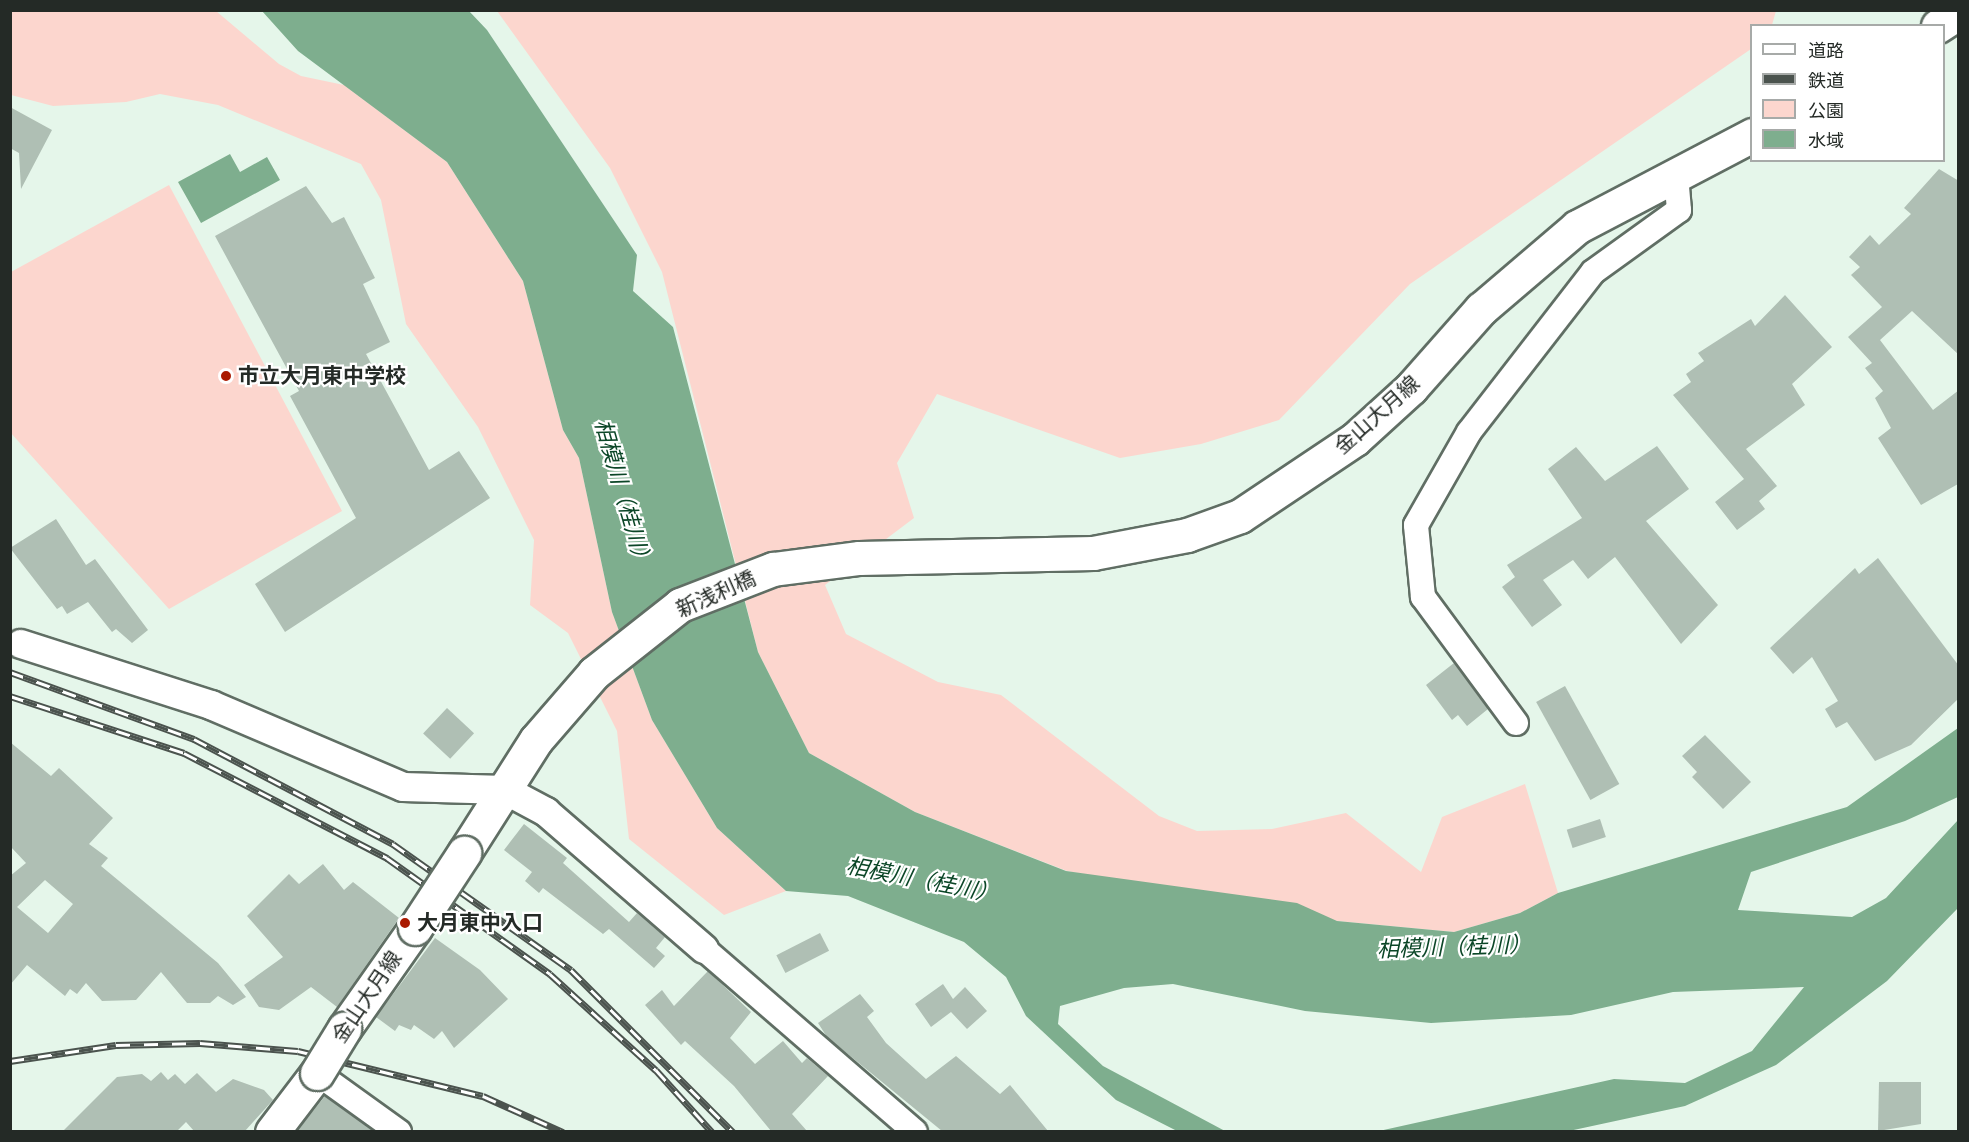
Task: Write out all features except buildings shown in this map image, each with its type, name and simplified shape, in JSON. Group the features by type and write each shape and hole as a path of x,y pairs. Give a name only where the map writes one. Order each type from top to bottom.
{"main road":[{"path":"1941,24 1959,13"},
{"name":"金山大月線","path":"945,554 1092,553 1187,535 1240,516 1355,439 1411,388 1480,309 1577,227 1750,136"},
{"name":"新浅利橋","path":"536,740 594,673 680,605 773,569 945,554"},
{"name":"金山大月線","path":"272,1131 317,1073 344,1029 415,928 506,790 536,740"}],"street":[{"path":"1516,723 1423,597 1416,525 1468,432 1593,272 1678,210 1676,176"},
{"path":"16,642 211,705 403,787 506,790 546,812 915,1131"},
{"path":"317,1073 399,1131"}],"green space":[{"path":"10,11 216,11 279,64 301,76 344,85 447,162 523,281 563,430 579,458 612,612 652,720 717,828 786,891 724,915 629,839 617,731 568,633 530,605 534,540 478,427 406,324 381,200 361,164 218,105 160,94 126,102 53,106 11,95"},
{"path":"497,11 1776,11 1772,24 1750,24 1750,50 1410,284 1279,420 1201,444 1120,458 937,394 897,463 914,518 825,585 846,634 938,682 1001,695 1159,816 1197,831 1272,829 1346,813 1421,872 1442,817 1525,784 1558,893 1520,913 1454,932 1337,921 1067,871 915,812 809,753 758,652 662,272 610,168"},
{"path":"169,185 342,511 169,609 10,432 11,272"}],"water":[{"name":"相模川（桂川）","path":"262,11 469,11 487,30 637,255 633,291 673,327 758,652 809,753 915,812 1066,871 1297,903 1337,921 1454,932 1520,913 1558,893 1847,807 1958,728 1958,797 1905,821 1751,872 1738,910 1852,917 1886,898 1958,820 1958,908 1887,981 1776,1065 1685,1106 1569,1131 1379,1131 1614,1079 1685,1083 1752,1051 1804,987 1673,992 1571,1015 1431,1023 1305,1011 1173,984 1124,988 1060,1006 1058,1024 1103,1066 1225,1131 1177,1131 1116,1100 1026,1016 1006,977 964,942 848,896 786,891 717,828 652,720 612,612 579,458 563,430 523,281 447,162 298,51"},
{"path":"230,154 240,172 267,157 280,180 201,223 178,182"}],"railway":[{"path":"10,672 194,739 393,844 571,970 733,1132"},
{"path":"10,696 184,753 387,858 550,974 656,1070 712,1132"},
{"path":"10,1061 116,1045 200,1043 298,1051 483,1096 563,1132"}],"place":[{"name":"市立大月東中学校","path":"226,376"},
{"name":"大月東中入口","path":"405,923"}]}
